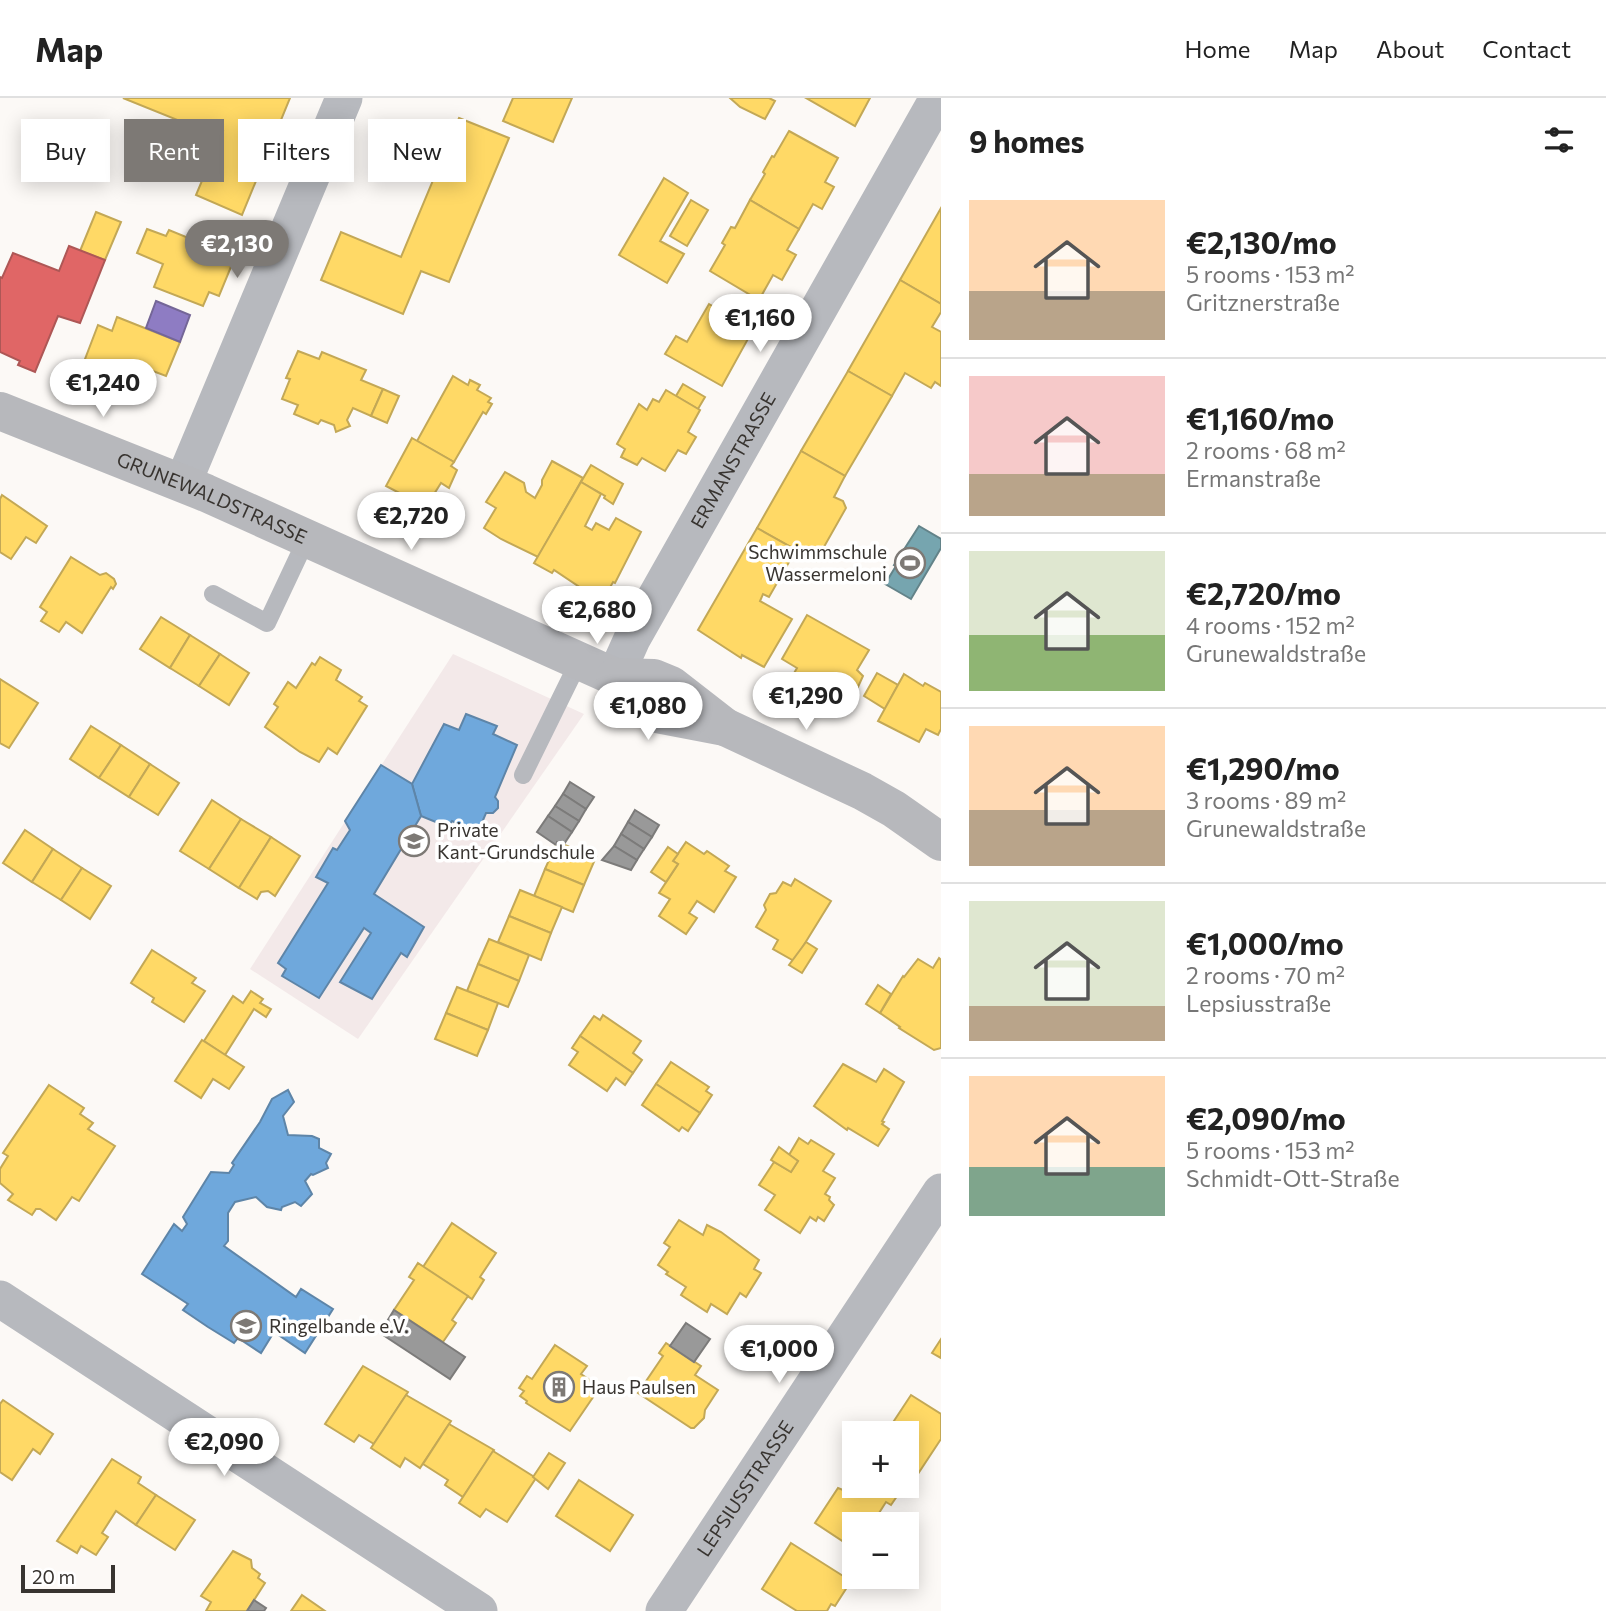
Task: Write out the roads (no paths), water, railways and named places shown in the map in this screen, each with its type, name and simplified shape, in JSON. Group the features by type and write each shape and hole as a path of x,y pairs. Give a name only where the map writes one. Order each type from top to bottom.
{"main road":[{"name":"GRUNEWALDSTRASSE","path":"0,411 183,483 615,677 654,678 671,685 725,727 862,791 894,809 941,842"}],"street":[{"path":"183,483 344,98"},
{"name":"ERMANSTRASSE","path":"615,677 632,639 938,98"},
{"name":"LEPSIUSSTRASSE","path":"664,1611 941,1192"},
{"path":"0,1299 479,1611"}],"lane":[{"path":"213,594 267,623 307,538"},
{"path":"523,775 579,661"}],"place":[{"name":"Schwimmschule Wassermeloni","path":"910,563"},
{"name":"Private Kant-Grundschule","path":"414,841"},
{"name":"Ringelbande e.V.","path":"246,1326"},
{"name":"Haus Paulsen","path":"559,1387"}]}
